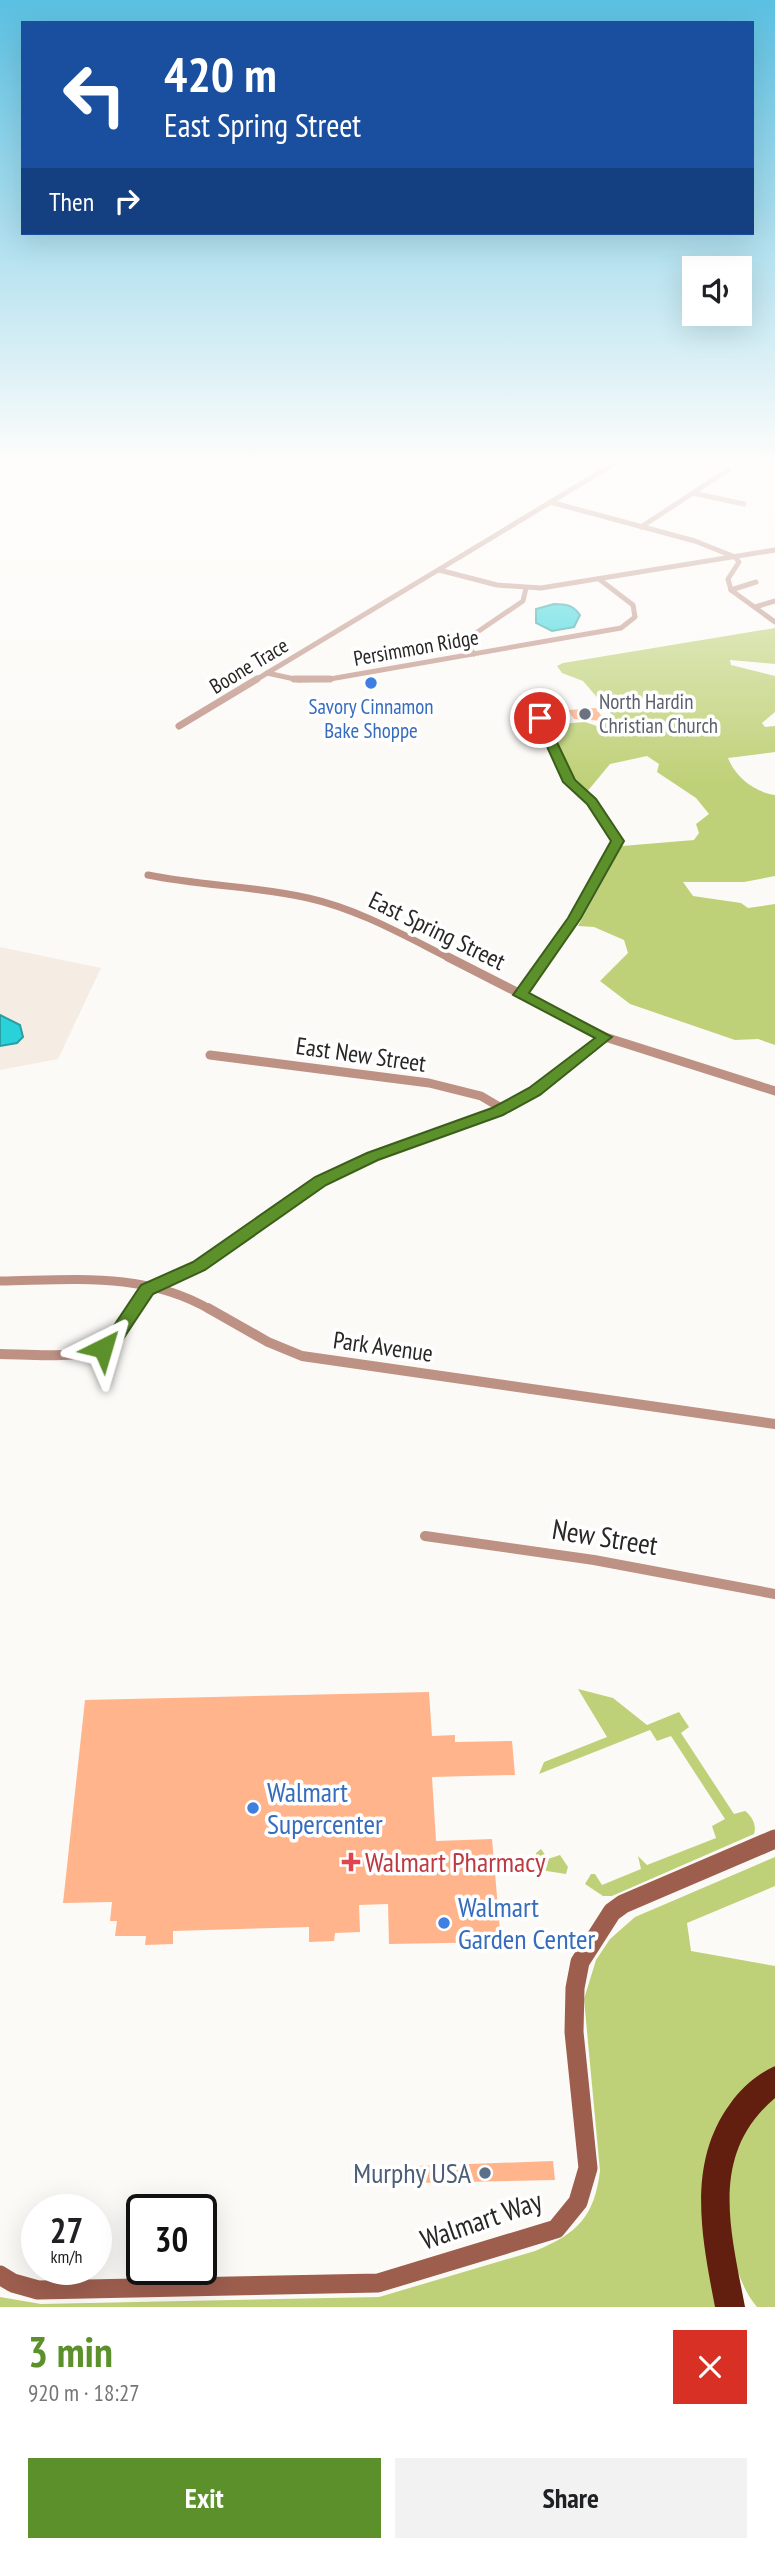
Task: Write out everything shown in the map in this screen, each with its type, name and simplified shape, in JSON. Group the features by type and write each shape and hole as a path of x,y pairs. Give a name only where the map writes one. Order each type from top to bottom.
{"highway":[{"path":"730,2307 714,2213 714,2182 720,2151 732,2124 750,2099 775,2080"}],"street":[{"name":"Boone Trace","path":"179,726 444,567"},
{"path":"439,570 497,585 526,588 675,567"},
{"path":"736,567 728,579 731,590 775,622"},
{"name":"Persimmon Ridge","path":"267,673 314,680 600,633 629,623 635,617 633,605 599,579"},
{"path":"731,590 756,582"},
{"path":"474,654 468,646 470,637 519,604 525,598 526,588"},
{"path":"755,607 775,601"},
{"path":"521,995 575,918 618,841 592,801 569,782 540,718"},
{"name":"East Spring Street","path":"148,876 192,884 306,897 332,904 386,926 605,1037 633,1048 737,1076 775,1091"},
{"path":"0,1354 78,1354 103,1348 121,1330 139,1297 152,1286 199,1266 297,1196 346,1167 503,1109 535,1091 605,1037"},
{"name":"East New Street","path":"210,1055 429,1083 471,1092 503,1109"},
{"name":"Park Avenue","path":"0,1281 152,1286 174,1291 256,1338 302,1356 775,1424"},
{"name":"New Street","path":"425,1536 594,1560 775,1594"},
{"name":"Walmart Way","path":"0,2275 13,2283 38,2290 378,2283 556,2229 578,2202 588,2168 574,2032 580,1962 590,1943 612,1912 623,1904 775,1839"}],"shaded area":[{"path":"0,947 101,968 58,1059 0,1070"}],"green space":[{"path":"775,628 775,664 730,660 731,665 775,676 775,712 762,723 765,727 775,726 775,752 728,758 736,772 747,783 760,791 775,795 775,876 744,882 683,882 693,896 741,903 748,908 775,904 775,1045 758,1039 735,1040 630,1004 600,981 628,953 624,940 594,927 578,926 622,846 694,840 699,833 696,824 709,814 696,798 657,772 659,764 647,756 610,764 586,793 567,770 547,725 585,722 600,727 614,717 583,681 562,673 557,666 563,663"},
{"path":"578,1689 613,1698 647,1725 679,1712 689,1727 681,1733 734,1814 745,1811 752,1818 754,1834 612,1896 603,1896 585,1884 591,1874 595,1874 602,1885 641,1869 638,1856 647,1865 716,1838 712,1826 725,1819 671,1736 657,1741 650,1730 539,1774 544,1762 607,1737"},
{"path":"541,1849 548,1859 560,1855 568,1867 566,1874 540,1870 535,1861 536,1853"},
{"path":"775,1857 775,1886 687,1923 691,1951 775,1966 775,2066 747,2085 726,2111 716,2131 717,2307 0,2307 0,2297 41,2304 379,2297 535,2251 550,2244 573,2230 588,2212 600,2171 584,1999 596,1960 610,1939 635,1917"},
{"path":"775,2097 775,2307 757,2307 746,2291 733,2252 729,2230 729,2186 739,2140 752,2120"}],"water":[{"path":"554,604 575,609 580,615 574,627 552,631 536,623 536,609"},
{"path":"0,1015 20,1025 23,1037 17,1043 0,1046"}],"building":[{"name":"North Hardin Christian Church","path":"596,708 605,721 574,719 568,710"},
{"name":"Walmart Supercenter","path":"429,1692 432,1736 455,1735 455,1742 512,1741 515,1775 432,1777 436,1841 492,1839 501,1942 389,1944 388,1904 359,1905 360,1932 335,1933 334,1941 309,1942 309,1927 173,1931 173,1944 145,1945 146,1936 115,1936 117,1921 110,1921 112,1902 63,1903 85,1700"},
{"name":"Murphy USA","path":"553,2161 555,2180 416,2183 416,2166"}],"place":[{"name":"Savory Cinnamon Bake Shoppe","path":"371,683"},
{"name":"North Hardin Christian Church","path":"585,714"},
{"name":"Walmart Supercenter","path":"253,1808"},
{"name":"Walmart Pharmacy","path":"351,1862"},
{"name":"Walmart Garden Center","path":"444,1923"},
{"name":"Murphy USA","path":"485,2173"}],"route":[{"path":"103,1348 121,1330 139,1297 147,1289 199,1266 320,1181 372,1156 498,1112 535,1091 605,1037 521,995 565,934 618,841 592,801 569,782 540,718"}]}
